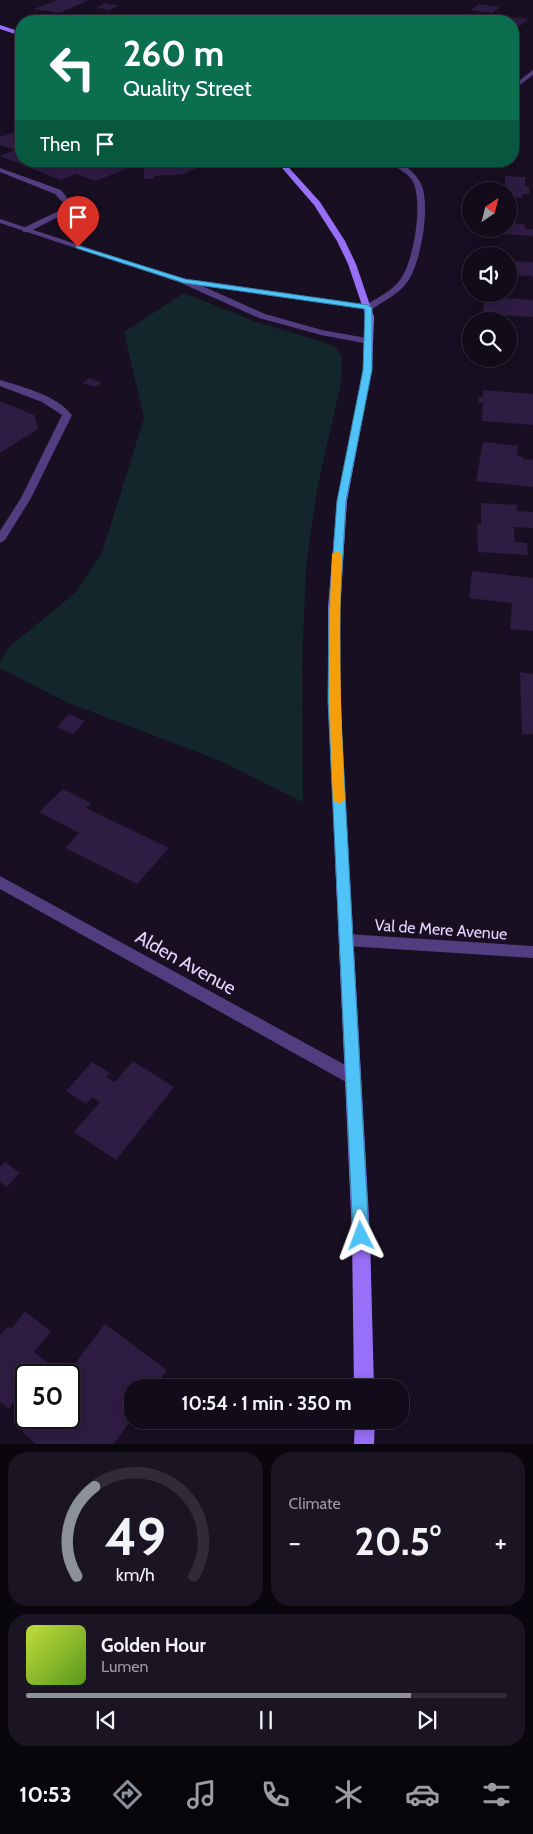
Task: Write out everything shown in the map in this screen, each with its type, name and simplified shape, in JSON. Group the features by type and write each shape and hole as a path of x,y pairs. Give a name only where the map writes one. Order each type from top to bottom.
{"main road":[{"path":"0,27 15,32"},
{"path":"284,167 317,204 341,241 368,308 368,370 342,501 334,608 334,700 361,1236 364,1379"},
{"path":"364,1444 365,1429"}],"street":[{"path":"519,84 533,72"},
{"path":"184,281 368,308 404,281 419,237 422,201 416,181 402,168 405,167"},
{"path":"0,170 58,192 71,208 26,230"},
{"path":"0,221 184,281 262,316 321,332 369,341"},
{"path":"0,383 52,404 63,410 67,415 26,498 0,540"},
{"name":"Alden Avenue","path":"0,882 352,1077"},
{"name":"Val de Mere Avenue","path":"347,940 533,952"}],"shaded area":[{"path":"184,293 256,322 326,343 335,347 342,357 341,383 317,489 306,568 302,665 303,802 218,760 66,702 0,668 0,662 8,648 75,593 102,553 144,418 124,332"}],"building":[{"path":"58,0 89,0 60,13 33,9"},
{"path":"106,3 118,6 108,10 96,7"},
{"path":"479,4 500,7 492,13 470,10"},
{"path":"519,18 528,19 520,26"},
{"path":"15,132 15,162 0,156 14,150 0,145 0,137"},
{"path":"28,167 131,167 96,181 76,174 61,180"},
{"path":"144,167 200,167 184,173 187,174 154,176 154,179 144,179"},
{"path":"505,176 525,177 525,186 529,187 529,194 522,194 522,198 518,198 518,182 505,182"},
{"path":"518,224 525,224 525,229 533,229 533,236 518,235"},
{"path":"517,261 533,262 533,278 531,276 517,275"},
{"path":"517,299 533,300 533,317 517,316 517,312 483,312 484,302 517,302"},
{"path":"90,378 102,383 95,387 82,383"},
{"path":"483,390 533,394 533,425 482,421 483,403 479,403 479,397 483,397"},
{"path":"0,401 34,415 38,429 0,453"},
{"path":"483,442 518,446 517,456 533,460 533,487 476,481"},
{"path":"481,503 517,505 517,511 533,512 533,528 514,527 515,542 527,543 528,555 478,552 477,524 481,524"},
{"path":"472,571 533,578 533,631 510,629 512,603 469,598"},
{"path":"520,672 533,674 533,734 522,734"},
{"path":"69,714 85,721 73,734 57,727"},
{"path":"63,789 91,803 86,808 169,848 137,884 65,848 79,833 39,812"},
{"path":"133,1061 174,1087 116,1160 74,1132 100,1102 92,1097 86,1104 66,1091 92,1062 110,1073 106,1077 115,1082"},
{"path":"5,1162 20,1173 7,1187 0,1182 0,1167"},
{"path":"25,1311 51,1332 34,1352 49,1364 15,1364 15,1401 9,1409 0,1401 0,1335 8,1326 11,1329"},
{"path":"105,1324 167,1370 160,1379 124,1379 124,1429 114,1444 36,1444 22,1432 24,1429 80,1429 80,1364 74,1364"}],"slow traffic":[{"path":"337,554 334,608 334,700 339,800"}],"route":[{"path":"78,247 184,281 263,291 368,308 370,317 368,370 342,501 338,530 334,608 334,700 361,1236"}]}
